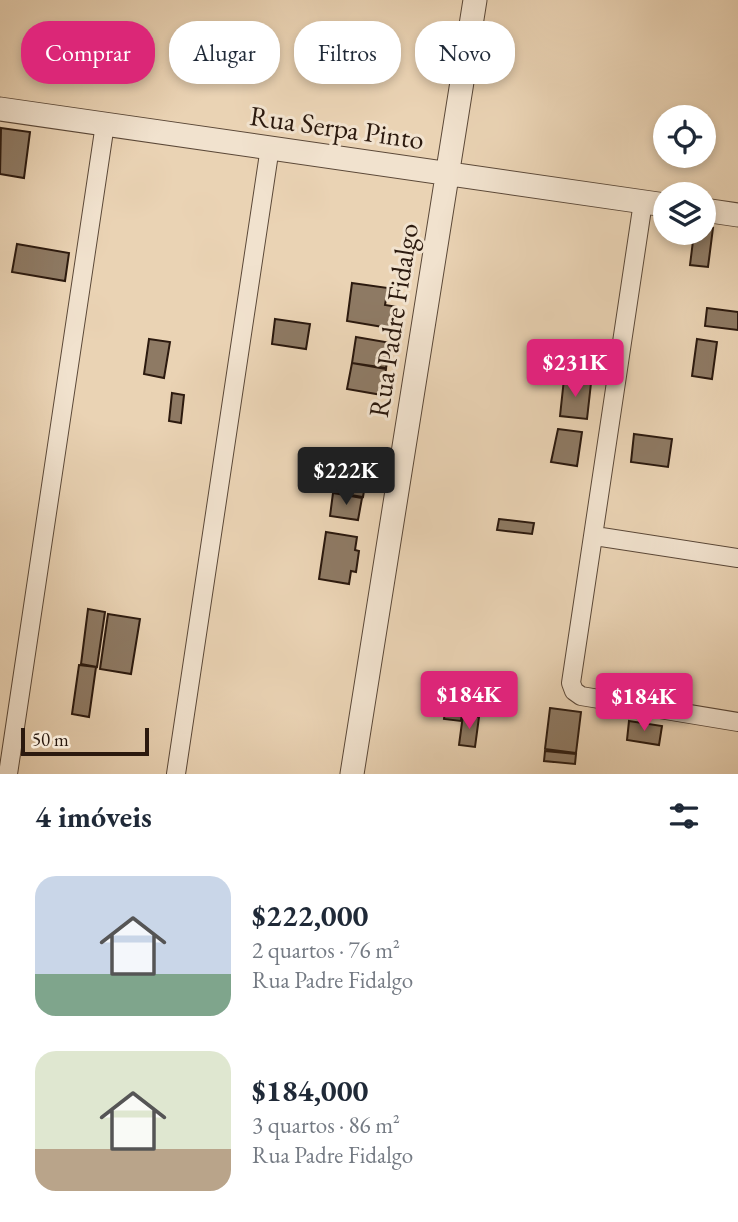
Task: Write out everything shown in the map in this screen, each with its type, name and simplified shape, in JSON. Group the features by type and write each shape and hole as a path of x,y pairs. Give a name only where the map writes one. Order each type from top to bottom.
{"street":[{"name":"Rua Padre Fidalgo","path":"352,774 475,0"},
{"name":"Rua Serpa Pinto","path":"0,109 653,204"},
{"path":"8,774 105,124"},
{"path":"176,774 270,147"},
{"path":"653,210 571,683 574,691 582,696 738,722"},
{"path":"716,212 738,215"},
{"path":"595,536 738,558"}],"building":[{"path":"1,128 30,132 24,178 0,174"},
{"path":"17,244 69,253 65,281 12,272"},
{"path":"692,245 711,245 708,267 690,265"},
{"path":"352,283 388,288 385,305 398,307 395,329 347,321"},
{"path":"707,308 738,312 738,330 705,326"},
{"path":"275,319 310,324 306,349 272,344"},
{"path":"356,337 391,343 386,368 352,363"},
{"path":"149,339 170,342 164,378 144,374"},
{"path":"697,339 717,342 712,379 692,376"},
{"path":"352,363 386,369 382,395 347,389"},
{"path":"564,379 591,383 587,419 560,416"},
{"path":"172,393 184,395 181,423 169,421"},
{"path":"558,429 582,432 577,466 551,462"},
{"path":"634,434 672,439 668,467 631,462"},
{"path":"336,466 367,472 363,497 332,492"},
{"path":"333,493 362,498 358,520 330,516"},
{"path":"499,519 534,523 532,534 497,530"},
{"path":"326,532 357,537 355,550 359,551 356,572 351,571 349,584 319,579"},
{"path":"88,609 105,612 97,667 81,664"},
{"path":"108,614 140,619 131,674 100,669"},
{"path":"79,665 96,667 89,717 72,714"},
{"path":"448,690 465,692 461,721 444,719"},
{"path":"550,708 581,712 576,753 545,749"},
{"path":"463,715 479,717 475,747 459,745"},
{"path":"629,721 662,726 659,745 627,740"},
{"path":"545,751 576,754 575,764 544,761"}]}
